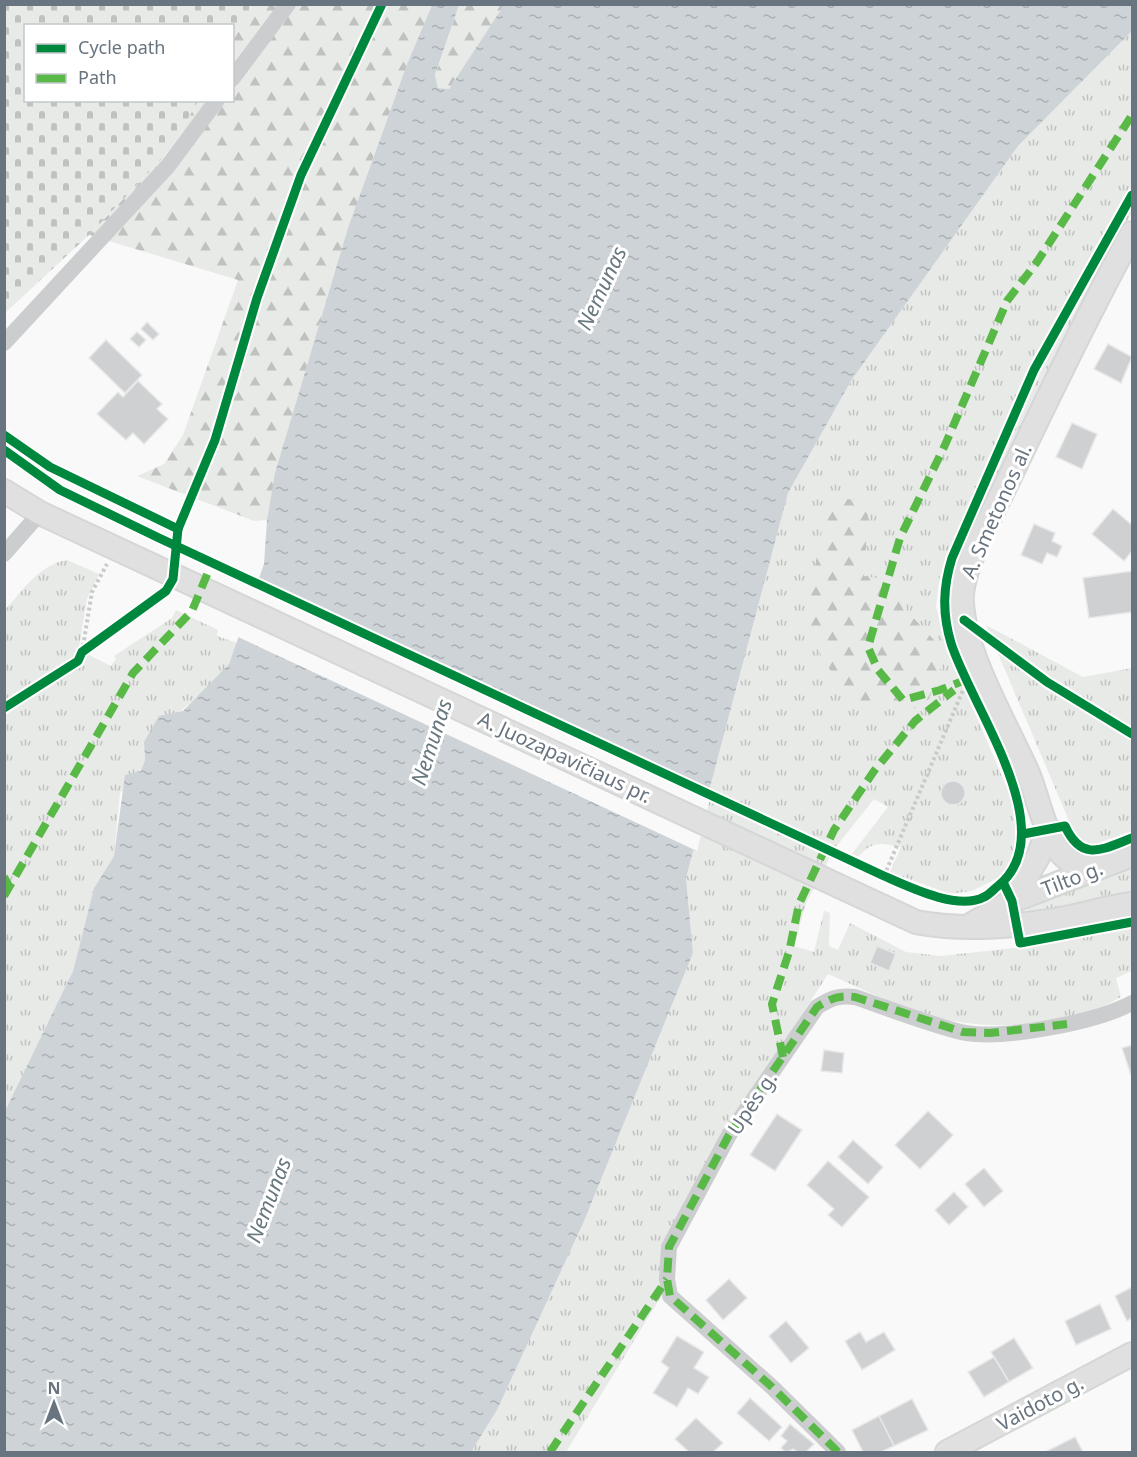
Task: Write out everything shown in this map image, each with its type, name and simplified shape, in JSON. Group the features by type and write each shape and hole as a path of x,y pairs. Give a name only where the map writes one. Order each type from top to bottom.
{"main road":[{"name":"A. Smetonos al.","path":"1094,868 1071,862 1047,832 1038,795 973,650 964,620 961,589 989,520 1092,307 1132,233"},
{"name":"A. Juozapavičiaus pr.","path":"4,491 40,513 916,922 946,927 1056,920"},
{"path":"969,926 1012,901 1038,857 1047,832"},
{"name":"Tilto g.","path":"1012,901 1132,855"},
{"name":"Tilto g.","path":"1056,920 1132,904"},
{"name":"Vaidoto g.","path":"947,1452 1132,1354"}],"street":[{"path":"234,76 288,4"},
{"path":"4,343 168,166 216,102"},
{"path":"4,554 40,513"},
{"name":"Upės g.","path":"838,1452 772,1387 670,1296 667,1279 669,1246 729,1135 817,1007 828,999 840,996 855,998 963,1032 990,1033 1076,1023 1115,1012 1132,1004"}],"path":[{"path":"80,657 92,592 104,569"},
{"path":"80,657 97,641"},
{"path":"884,876 968,679"}],"green space":[{"path":"5,4 253,5 234,38 234,24 24,24 24,102 197,102 170,150 89,235 5,313"},
{"path":"253,5 432,5 383,130 340,258 288,431 267,520 254,521 137,476 164,464 183,435 238,280 89,235 170,150 197,102 234,102 234,38"},
{"path":"459,5 504,5 449,89 438,88 435,76"},
{"path":"1132,31 1132,213 1043,380 951,575 940,575 936,607 948,650 1013,802 1018,834 1013,856 1002,876 972,891 950,894 890,872 901,847 877,844 868,848 857,858 851,855 888,807 874,799 835,848 806,903 794,946 814,952 824,911 830,913 829,946 838,950 850,923 906,952 941,956 1049,944 1132,928 1132,971 1116,978 1121,997 1102,1007 1058,1020 987,1025 964,1023 928,1015 884,999 828,974 730,1126 666,1241 662,1295 566,1452 471,1452 497,1410 585,1219 693,953 686,878 788,493 851,381 1018,146"},
{"path":"840,498 869,502 864,576 900,582 907,611 934,640 944,659 929,699 913,709 856,704 821,658 806,615 824,518"},
{"path":"67,560 99,574 87,599 78,653 61,667 5,703 5,610 40,573 48,567"},
{"path":"176,610 218,630 217,636 237,643 229,664 209,687 144,742 145,760 141,772 120,793 114,856 94,888 73,971 5,1111 5,714 80,665 87,654 111,666 116,659 114,656 172,618"},
{"path":"986,625 1083,677 1132,668 1132,831 1095,844 1083,844 1075,835"},
{"path":"1132,867 1132,892 1028,913 1027,906"}],"water":[{"name":"Nemunas","path":"432,5 459,5 435,75 438,88 449,89 504,5 1132,5 1132,31 1018,146 851,381 788,493 686,878 693,953 585,1219 497,1410 471,1452 5,1452 5,1111 73,971 94,888 114,856 125,775 141,771 145,760 144,742 159,716 183,711 229,664 264,564 267,520 275,473 348,228 406,67"}],"pier":[{"path":"256,577 712,790 697,851 236,636"}],"building":[{"path":"147,322 159,334 153,340 141,329"},
{"path":"137,332 146,340 139,347 130,339"},
{"path":"106,340 142,375 125,393 89,358"},
{"path":"1108,344 1132,357 1121,383 1094,369"},
{"path":"138,381 162,404 157,409 168,419 144,444 133,433 126,440 97,414 118,392 123,397"},
{"path":"1072,423 1097,434 1082,469 1056,457"},
{"path":"1113,509 1132,525 1132,551 1124,561 1092,534"},
{"path":"1034,524 1055,533 1052,541 1062,546 1057,557 1047,553 1042,564 1021,555"},
{"path":"1132,571 1132,612 1089,618 1083,578"},
{"path":"953,781 962,784 965,793 962,802 953,805 944,802 941,793 944,784"},
{"path":"877,946 896,954 889,971 870,963"},
{"path":"1132,1045 1132,1075 1131,1075 1122,1048"},
{"path":"824,1050 844,1053 842,1073 821,1071"},
{"path":"928,1111 953,1135 920,1169 895,1145"},
{"path":"777,1114 802,1130 775,1171 750,1155"},
{"path":"853,1140 883,1167 868,1184 838,1157"},
{"path":"828,1161 869,1197 842,1227 828,1215 834,1209 807,1185"},
{"path":"984,1168 1003,1191 984,1207 965,1184"},
{"path":"954,1192 968,1207 949,1225 935,1210"},
{"path":"729,1279 747,1298 723,1320 706,1300"},
{"path":"1132,1287 1132,1318 1127,1321 1115,1296"},
{"path":"1100,1304 1111,1329 1076,1345 1065,1321"},
{"path":"786,1321 809,1348 791,1363 769,1336"},
{"path":"860,1332 866,1342 884,1332 895,1350 862,1370 845,1341"},
{"path":"677,1336 704,1352 694,1368 709,1377 698,1394 688,1388 677,1407 653,1393 669,1368 661,1362"},
{"path":"1014,1338 1033,1368 1009,1382 991,1352"},
{"path":"994,1357 1009,1382 984,1397 968,1372"},
{"path":"750,1398 782,1427 769,1441 737,1413"},
{"path":"912,1399 928,1430 894,1446 879,1416"},
{"path":"879,1416 894,1446 881,1452 863,1452 852,1430"},
{"path":"696,1418 723,1443 713,1452 689,1452 675,1439"},
{"path":"790,1424 814,1444 806,1452 793,1449 786,1452 781,1448 787,1441 781,1436"},
{"path":"1075,1437 1083,1452 1047,1451"}],"marked path":[{"path":"968,679 940,690 903,700 878,670 868,647 900,538 945,445 1007,301 1037,262 1132,115"},
{"path":"4,896 133,673 192,611 211,565"},
{"path":"783,1057 772,1004 789,952 799,904 834,830 874,771 915,721 954,690"},
{"path":"4,877 10,888"},
{"path":"838,1452 772,1387 670,1296 667,1279 669,1247 729,1135 817,1007 822,1004 844,996 855,997 963,1032 990,1033 1067,1024"},
{"path":"550,1452 667,1279"}],"cycle path":[{"path":"178,529 215,440 257,298 301,175 382,4"},
{"path":"4,450 60,490 159,538 884,876 934,896 973,901 986,896 998,886 1016,863 1022,834 1018,802 1007,768 951,643 945,611 945,590 949,569 1034,370 1132,195"},
{"path":"4,435 50,467 178,529 173,579 166,591 82,652 78,661 4,708"},
{"path":"964,620 1047,682 1132,734"},
{"path":"1023,834 1065,826 1079,845 1094,850 1132,838"},
{"path":"1003,882 1012,901 1020,943 1132,922"}]}
